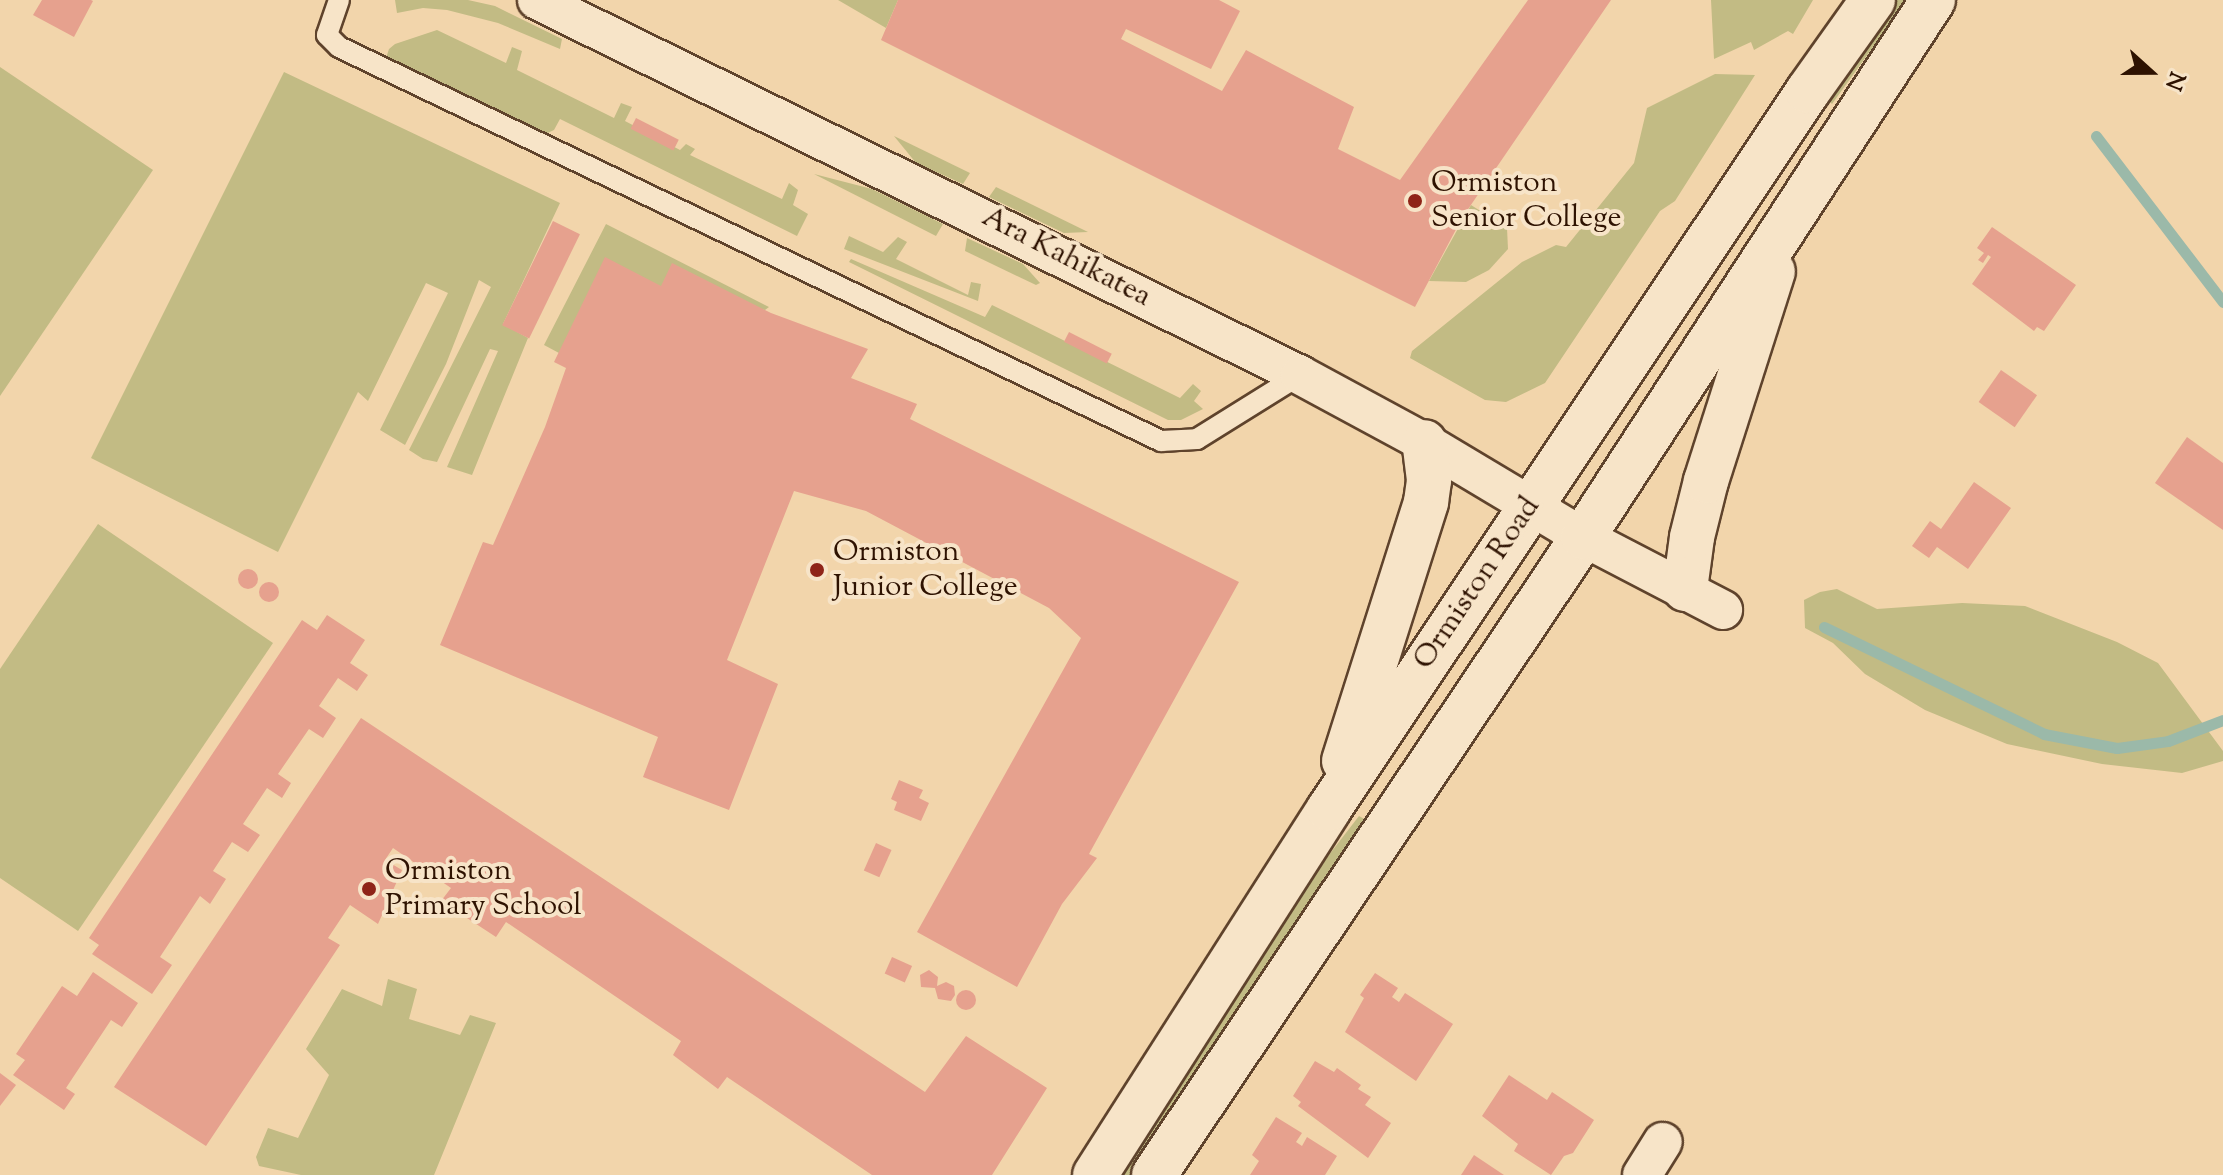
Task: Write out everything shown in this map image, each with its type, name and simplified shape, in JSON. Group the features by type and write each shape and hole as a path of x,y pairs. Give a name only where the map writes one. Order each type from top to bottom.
{"main road":[{"name":"Ormiston Road","path":"1154,1175 1583,537 1933,0"},
{"name":"Ormiston Road","path":"1095,1175 1329,809 1867,4"},
{"path":"1685,589 1692,537 1706,481 1789,219"},
{"path":"1329,809 1426,502 1429,480 1424,442"}],"street":[{"name":"Ara Kahikatea","path":"537,0 1300,375 1424,442 1583,537 1723,610"},
{"path":"1642,1175 1663,1142"}],"lane":[{"path":"339,0 327,35 339,47 1161,441 1197,439 1300,375"}],"shaded area":[{"path":"395,0 468,0 495,6 562,39 560,49 498,23 447,10 423,8 397,13"},
{"path":"838,0 898,0 886,28"},
{"path":"1711,0 1813,0 1793,34 1788,31 1754,50 1751,42 1714,59"},
{"path":"1888,0 1907,0 1832,104 1822,94"},
{"path":"437,30 506,63 512,47 522,51 517,70 614,118 621,103 632,107 625,121 680,150 686,144 695,149 690,155 782,199 789,183 798,190 793,205 808,214 797,236 560,119 554,130 541,136 385,61 389,49 395,44"},
{"path":"0,67 153,170 0,396"},
{"path":"284,72 560,203 503,324 528,338 472,475 447,467 498,351 490,349 437,462 423,459 409,450 491,287 479,280 446,364 405,445 380,430 448,293 426,283 368,401 358,392 278,552 91,458"},
{"path":"1715,74 1755,75 1675,201 1660,211 1545,383 1506,402 1485,400 1410,358 1412,351 1522,262 1556,245 1566,247 1634,163 1647,108"},
{"path":"894,136 970,173 963,184 916,163"},
{"path":"814,174 872,189 943,224 936,236"},
{"path":"996,187 1088,232 1064,233 989,197"},
{"path":"1471,205 1507,228 1508,249 1489,270 1466,282 1429,281"},
{"path":"606,224 769,307 765,310 661,286 559,353 544,345"},
{"path":"849,236 883,252 898,237 907,242 896,259 968,295 971,282 981,284 978,301 844,249"},
{"path":"967,238 1023,264 1040,283 1036,285 965,251"},
{"path":"851,259 985,317 992,305 1180,398 1193,384 1201,391 1194,401 1203,409 1181,420 1168,420 849,262"},
{"path":"98,524 273,643 78,931 0,878 0,669"},
{"path":"1837,589 1877,609 1962,603 2025,606 2117,642 2158,663 2223,751 2223,761 2182,773 2102,764 2007,744 1925,710 1865,674 1833,643 1805,628 1804,600 1820,592"},
{"path":"1359,816 1366,820 1132,1175 1114,1175 1298,895"},
{"path":"388,979 417,989 409,1019 460,1035 470,1015 496,1023 434,1175 301,1175 259,1166 256,1157 268,1128 298,1138 329,1075 306,1049 342,989 382,1006"}],"building":[{"path":"42,0 93,1 74,37 33,15"},
{"path":"898,0 1219,0 1240,11 1211,69 1126,29 1121,39 1222,91 1246,50 1354,107 1338,149 1400,180 1528,0 1611,0 1462,218 1415,307 881,40"},
{"path":"636,118 679,140 673,150 631,129"},
{"path":"553,221 580,234 529,338 502,325"},
{"path":"1992,227 2076,285 2044,331 2037,327 2034,331 1972,284 1991,257 1988,255 1983,263 1978,260 1984,253 1977,248"},
{"path":"605,257 661,286 672,263 771,313 868,349 851,378 917,404 910,419 1239,582 1089,854 1097,858 1062,904 1017,987 917,932 1081,638 1049,608 866,511 794,491 727,660 778,684 729,810 643,777 658,737 440,645 483,542 493,545 545,427 566,368 554,362"},
{"path":"1069,332 1112,354 1107,364 1064,342"},
{"path":"2001,370 2037,395 2015,427 1979,402"},
{"path":"2187,437 2223,463 2223,530 2155,483"},
{"path":"1974,482 2011,508 1968,569 1937,547 1929,558 1912,546 1930,521 1941,529"},
{"path":"248,569 255,572 258,579 255,586 248,589 241,586 238,579 241,572"},
{"path":"269,582 276,585 279,592 276,599 269,602 262,599 259,592 262,585"},
{"path":"327,615 365,640 350,663 368,675 357,691 338,678 319,706 336,718 323,738 309,729 278,774 291,783 282,798 267,788 243,824 260,835 248,852 232,842 213,871 226,879 210,904 200,896 160,957 172,965 152,994 92,954 99,945 89,938 302,620 317,630"},
{"path":"361,718 925,1092 966,1036 1047,1088 992,1175 872,1175 727,1077 718,1089 673,1055 681,1041 506,922 496,937 441,901 451,888 393,848 385,860 402,870 378,924 350,905 328,938 340,945 206,1146 114,1087"},
{"path":"899,780 923,790 919,798 929,803 921,821 894,810 897,802 891,799"},
{"path":"876,843 892,850 879,877 864,870"},
{"path":"892,957 912,966 905,982 885,973"},
{"path":"929,970 938,977 937,986 946,982 954,986 955,995 951,1001 938,999 935,988 921,987 920,975"},
{"path":"93,972 138,1003 122,1027 111,1020 66,1088 75,1094 64,1110 13,1075 25,1060 16,1054 62,986 77,996"},
{"path":"1375,973 1398,988 1392,997 1399,1002 1405,993 1453,1024 1416,1081 1345,1032 1364,998 1360,995"},
{"path":"966,990 973,993 976,1000 973,1007 966,1010 959,1007 956,1000 959,993"},
{"path":"1315,1061 1334,1072 1337,1068 1361,1085 1358,1089 1371,1097 1365,1105 1391,1123 1368,1158 1298,1106 1301,1102 1293,1096"},
{"path":"0,1073 16,1085 0,1106"},
{"path":"1509,1075 1547,1100 1552,1092 1594,1120 1573,1153 1564,1156 1551,1175 1514,1151 1518,1144 1482,1116"},
{"path":"1276,1117 1302,1133 1296,1142 1302,1146 1307,1137 1337,1156 1325,1175 1250,1175 1259,1161 1252,1155"},
{"path":"1474,1155 1504,1175 1461,1175"}],"waterway":[{"path":"2096,136 2223,302"},
{"path":"1824,627 2044,734 2117,748 2168,741 2223,720"}],"place":[{"name":"Ormiston Senior College","path":"1415,201"},
{"name":"Ormiston Junior College","path":"817,570"},
{"name":"Ormiston Primary School","path":"369,889"}]}
